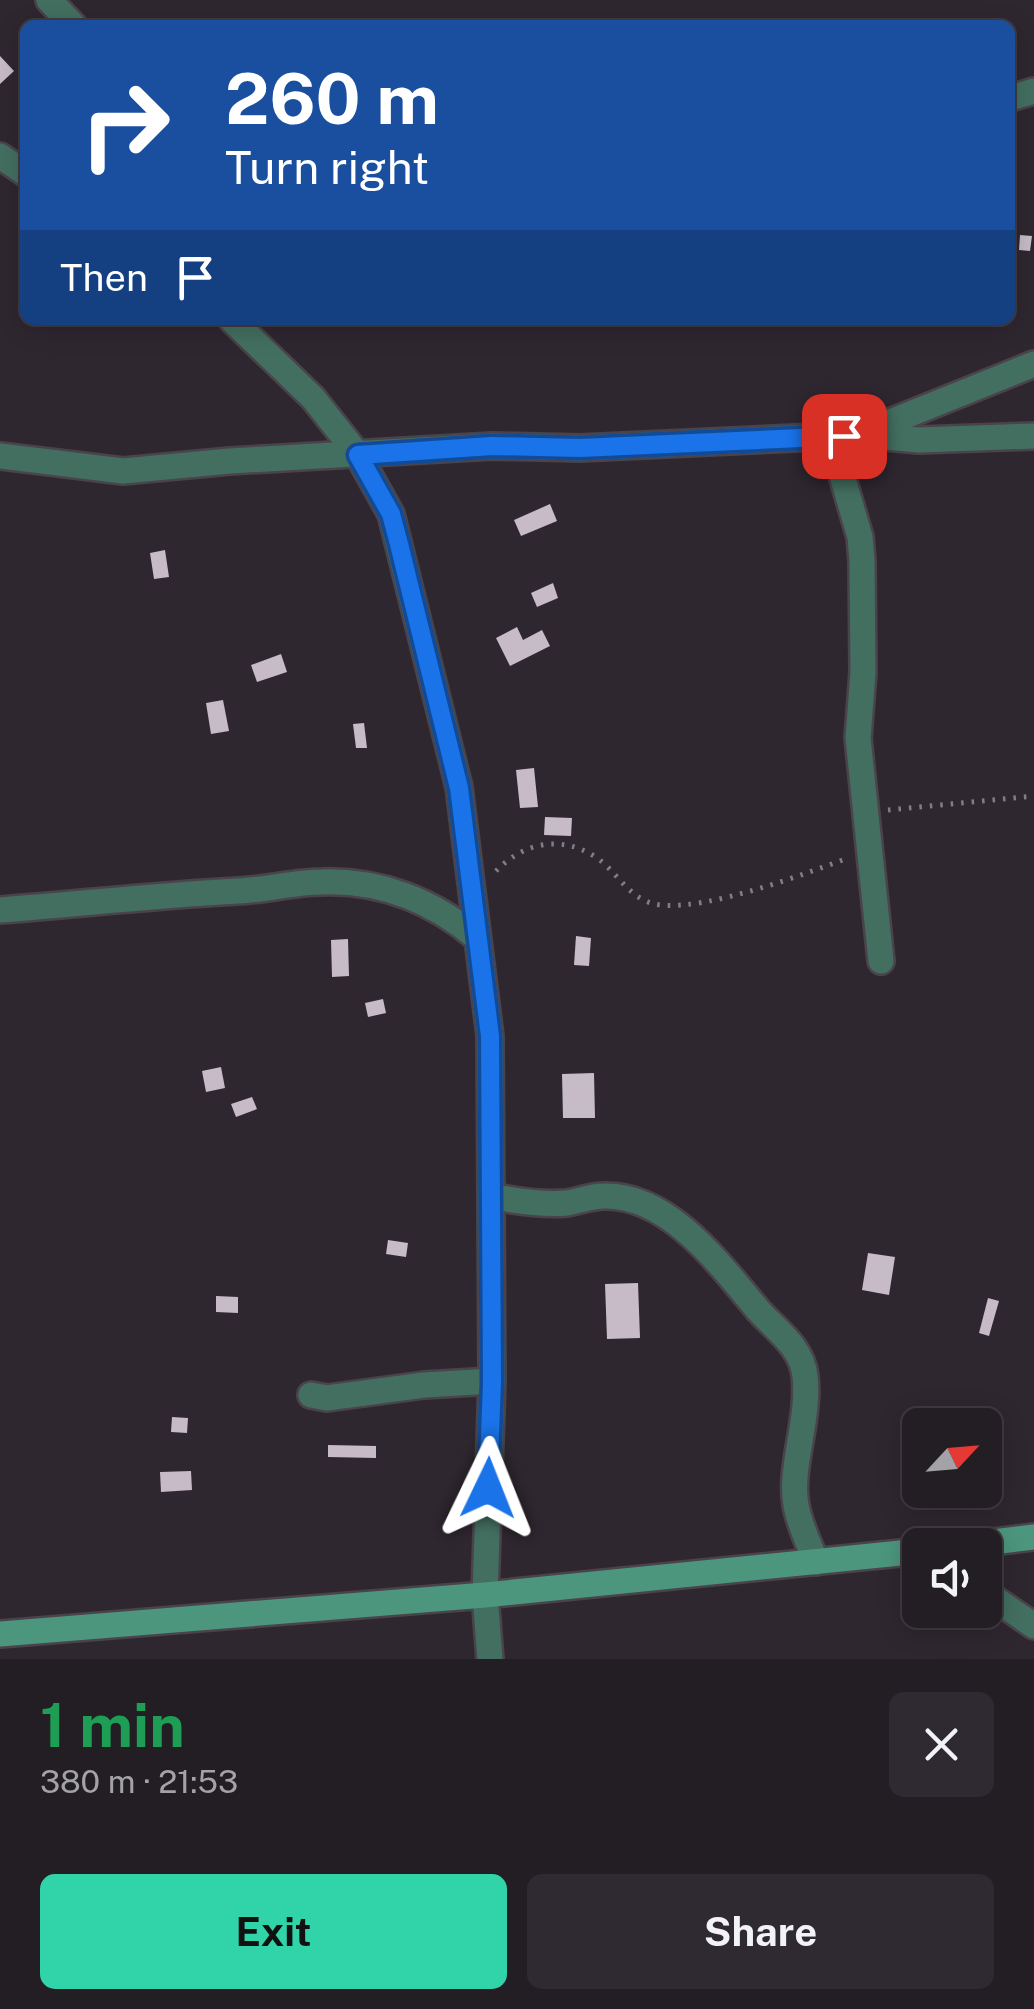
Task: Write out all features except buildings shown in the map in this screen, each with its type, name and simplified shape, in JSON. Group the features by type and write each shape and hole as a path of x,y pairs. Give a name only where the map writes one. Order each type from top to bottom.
{"main road":[{"path":"1002,1541 1034,1537"},
{"path":"0,1634 485,1596 902,1553"}],"street":[{"path":"49,0 68,20"},
{"path":"237,325 313,398 358,455 391,514 459,788 490,1036 492,1382 485,1596 490,1659"},
{"path":"851,435 1034,364"},
{"path":"851,435 841,472 855,518 862,561 863,672 858,738 881,961"},
{"path":"0,456 123,471 230,460 492,446 580,448 851,435 919,440 1034,436"},
{"path":"0,910 154,894 350,883 419,898 451,916 477,938"},
{"path":"491,1196 567,1203 608,1195 629,1200 656,1210 736,1279 759,1311 792,1343 805,1371 806,1419 797,1470 796,1506 816,1562"},
{"path":"311,1395 327,1398 424,1385 492,1382"},
{"path":"1002,1604 1034,1626"}],"path":[{"path":"865,811 1034,796"},
{"path":"473,886 488,879 522,848 542,843 593,855 637,897 656,905 683,906 714,900 868,850"}],"route":[{"path":"488,1488 492,1382 490,1036 473,886 459,788 391,514 358,455 492,446 580,448 844,436"}]}
